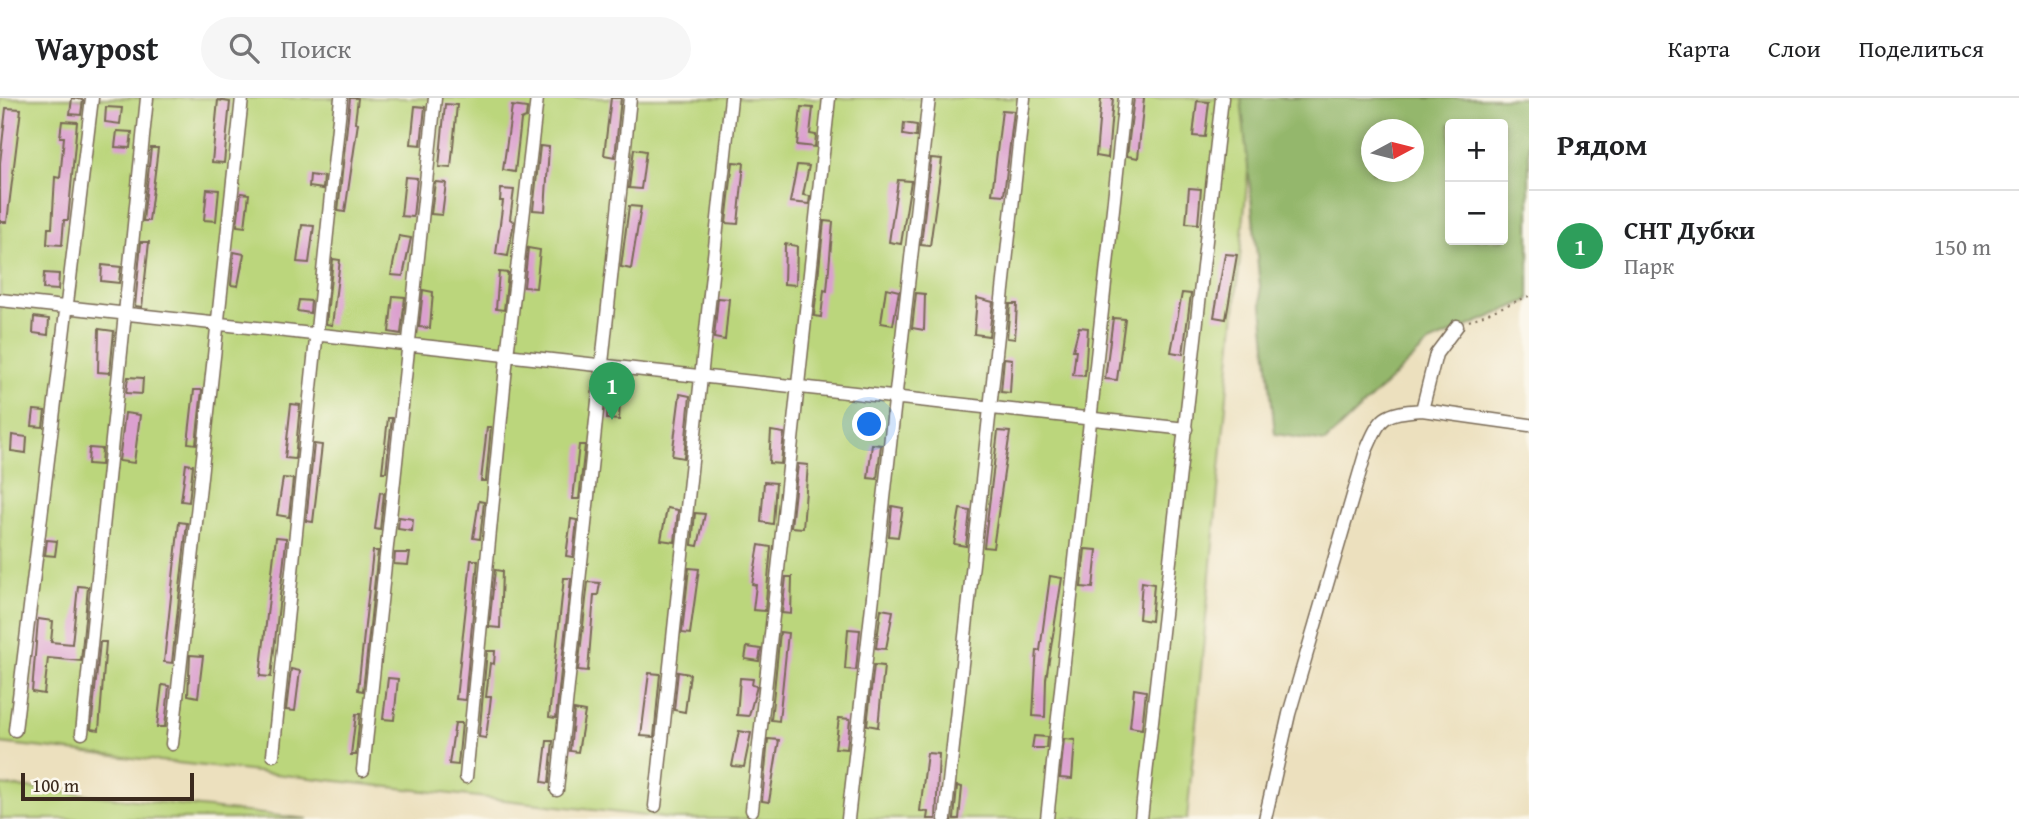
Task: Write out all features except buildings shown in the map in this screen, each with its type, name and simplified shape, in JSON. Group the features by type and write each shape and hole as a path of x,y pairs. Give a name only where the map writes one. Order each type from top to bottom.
{"street":[{"path":"15,730 92,98"},
{"path":"82,733 147,98"},
{"path":"172,744 243,98"},
{"path":"272,755 341,98"},
{"path":"363,770 435,98"},
{"path":"466,777 537,98"},
{"path":"557,790 630,98"},
{"path":"655,806 731,98"},
{"path":"752,810 829,98"},
{"path":"848,819 929,98"},
{"path":"945,819 1024,98"},
{"path":"1047,819 1125,98"},
{"path":"1140,819 1222,98"},
{"path":"0,300 217,326 408,344 1186,429"},
{"path":"1422,410 1436,354 1457,326"},
{"path":"1265,819 1289,714 1366,451 1379,421 1390,413 1422,410 1529,425"}],"path":[{"path":"1457,326 1529,296"}],"green space":[{"path":"0,98 1255,98 1187,819 673,819 0,743"},
{"path":"1241,98 1529,98 1529,300 1429,343 1325,442 1275,434"},
{"path":"0,785 308,819 0,819"}],"place":[{"name":"СНТ Дубки","path":"612,420"}]}
